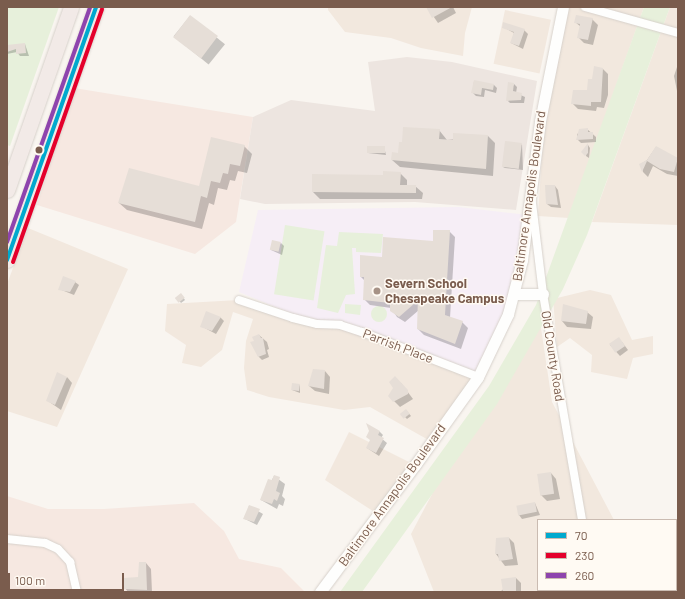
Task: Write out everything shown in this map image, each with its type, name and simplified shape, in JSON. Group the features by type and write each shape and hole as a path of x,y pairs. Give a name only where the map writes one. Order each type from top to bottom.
{"highway":[{"path":"7,190 71,7"},
{"path":"7,260 96,7"}],"street":[{"name":"Baltimore Annapolis Boulevard","path":"320,592 424,454 478,377 498,337 514,294 522,260 541,114 563,7"},
{"path":"585,7 678,33"},
{"name":"Old County Road","path":"530,192 543,294 582,519"},
{"path":"514,294 543,294"},
{"name":"Parrish Place","path":"239,300 317,324 340,325 362,332 478,377"},
{"path":"7,539 45,543 58,549 70,562 77,592"}],"shaded area":[{"path":"328,7 472,7 465,33 463,56 421,48 391,38 345,32 328,10"},
{"path":"568,7 644,7 569,218 538,216 544,123"},
{"path":"670,7 678,7 678,225 592,222"},
{"path":"505,10 551,20 540,74 494,64"},
{"path":"407,57 452,62 537,81 516,210 415,202 265,204 240,199 253,117 291,100 375,111 368,62"},
{"path":"74,88 253,117 236,222 195,254 37,205"},
{"name":"Severn School Chesapeake Campus","path":"459,207 528,215 515,290 478,377 362,332 317,324 239,292 258,210"},
{"path":"28,228 128,269 57,427 7,411 7,284"},
{"path":"590,290 611,295 632,340 653,336 653,354 633,358 627,379 591,372 592,355 570,338 557,347 553,299"},
{"path":"239,300 340,325 478,377 432,442 370,407 344,410 269,397 247,390 244,368 246,341 253,319 233,312 222,350 201,367 182,363 186,345 165,331 167,304"},
{"path":"540,321 552,402 613,519 537,519 537,591 635,592 434,592 411,534 440,479"},
{"path":"349,432 415,465 379,515 325,480"},
{"path":"7,496 48,509 104,509 194,503 224,531 239,559 281,568 305,592 7,592"}],"green space":[{"path":"7,7 59,7 10,146 7,145"},
{"path":"644,7 670,7 587,235 563,289 497,404 362,592 340,592 489,386 536,305"},
{"path":"285,225 325,231 314,300 274,294"},
{"path":"339,232 383,234 381,253 356,252 356,248 352,248 355,294 346,295 338,313 317,308 326,245 337,246"},
{"path":"345,304 361,305 360,315 345,313"},
{"path":"376,306 382,306 387,311 385,320 382,322 376,322 371,317 371,311"}],"building":[{"path":"426,7 452,7 432,18"},
{"path":"190,15 218,36 201,58 173,37"},
{"path":"576,15 593,18 588,40 577,38 580,24 574,23"},
{"path":"503,22 525,29 519,46 510,43 514,32 502,28"},
{"path":"25,43 26,53 16,54 16,49 7,52 7,45"},
{"path":"594,66 603,68 601,102 591,102 591,106 571,104 573,90 587,90 588,79 592,79"},
{"path":"474,80 494,84 493,90 482,88 481,95 471,93"},
{"path":"508,82 514,83 513,91 522,93 521,100 506,101"},
{"path":"403,127 440,129 439,139 453,140 453,133 488,135 486,169 391,160 392,152 398,153 399,142 402,142"},
{"path":"588,128 588,132 593,132 593,139 576,140 579,129"},
{"path":"211,137 245,145 240,166 230,164 228,174 223,173 220,183 211,181 207,198 201,196 195,222 118,203 129,168 199,186"},
{"path":"505,141 522,143 519,169 502,167"},
{"path":"588,143 588,153 585,156 581,152"},
{"path":"367,146 385,146 385,153 367,153"},
{"path":"656,146 678,158 674,172 660,169 647,161 642,172 639,164 647,160"},
{"path":"383,171 401,172 400,185 416,185 416,193 312,192 312,174 383,175"},
{"path":"545,185 555,185 558,205 546,204"},
{"name":"Severn School Chesapeake Campus","path":"433,230 450,230 445,315 463,321 455,344 417,329 418,295 415,303 399,317 390,311 390,303 363,300 364,277 360,277 360,255 382,257 383,237 433,241"},
{"path":"272,240 281,242 279,252 270,250"},
{"path":"63,276 76,281 70,292 58,290"},
{"path":"181,293 185,298 179,303 175,298"},
{"path":"563,304 588,311 586,324 561,321"},
{"path":"206,311 221,317 212,331 200,327"},
{"path":"259,334 261,338 263,338 266,354 258,357 250,342 254,341 252,337"},
{"path":"619,337 625,346 615,353 609,344"},
{"path":"313,369 325,370 324,389 308,386"},
{"path":"57,372 67,377 55,405 46,401"},
{"path":"395,376 408,390 408,394 393,402 388,396 393,388 389,382"},
{"path":"292,383 300,384 299,391 291,390"},
{"path":"406,409 410,414 404,419 400,414"},
{"path":"366,423 380,431 378,435 384,438 376,453 366,448 370,440 366,437 369,431"},
{"path":"551,472 554,494 540,496 537,474"},
{"path":"274,475 280,477 276,491 280,493 277,501 274,499 272,504 260,500 268,479 272,480"},
{"path":"535,502 537,512 518,515 516,506"},
{"path":"249,505 260,509 254,522 243,519"},
{"path":"509,537 513,559 499,561 498,554 495,554 496,538"},
{"path":"139,562 146,562 147,590 124,589 124,578 138,577"},
{"path":"516,577 516,592 503,592 501,579"}],"transit line":[{"name":"260","path":"7,242 90,7"},
{"name":"70","path":"7,260 96,7"},
{"name":"230","path":"13,262 102,9"}],"place":[{"name":"Severn School Chesapeake Campus","path":"377,291"}]}
